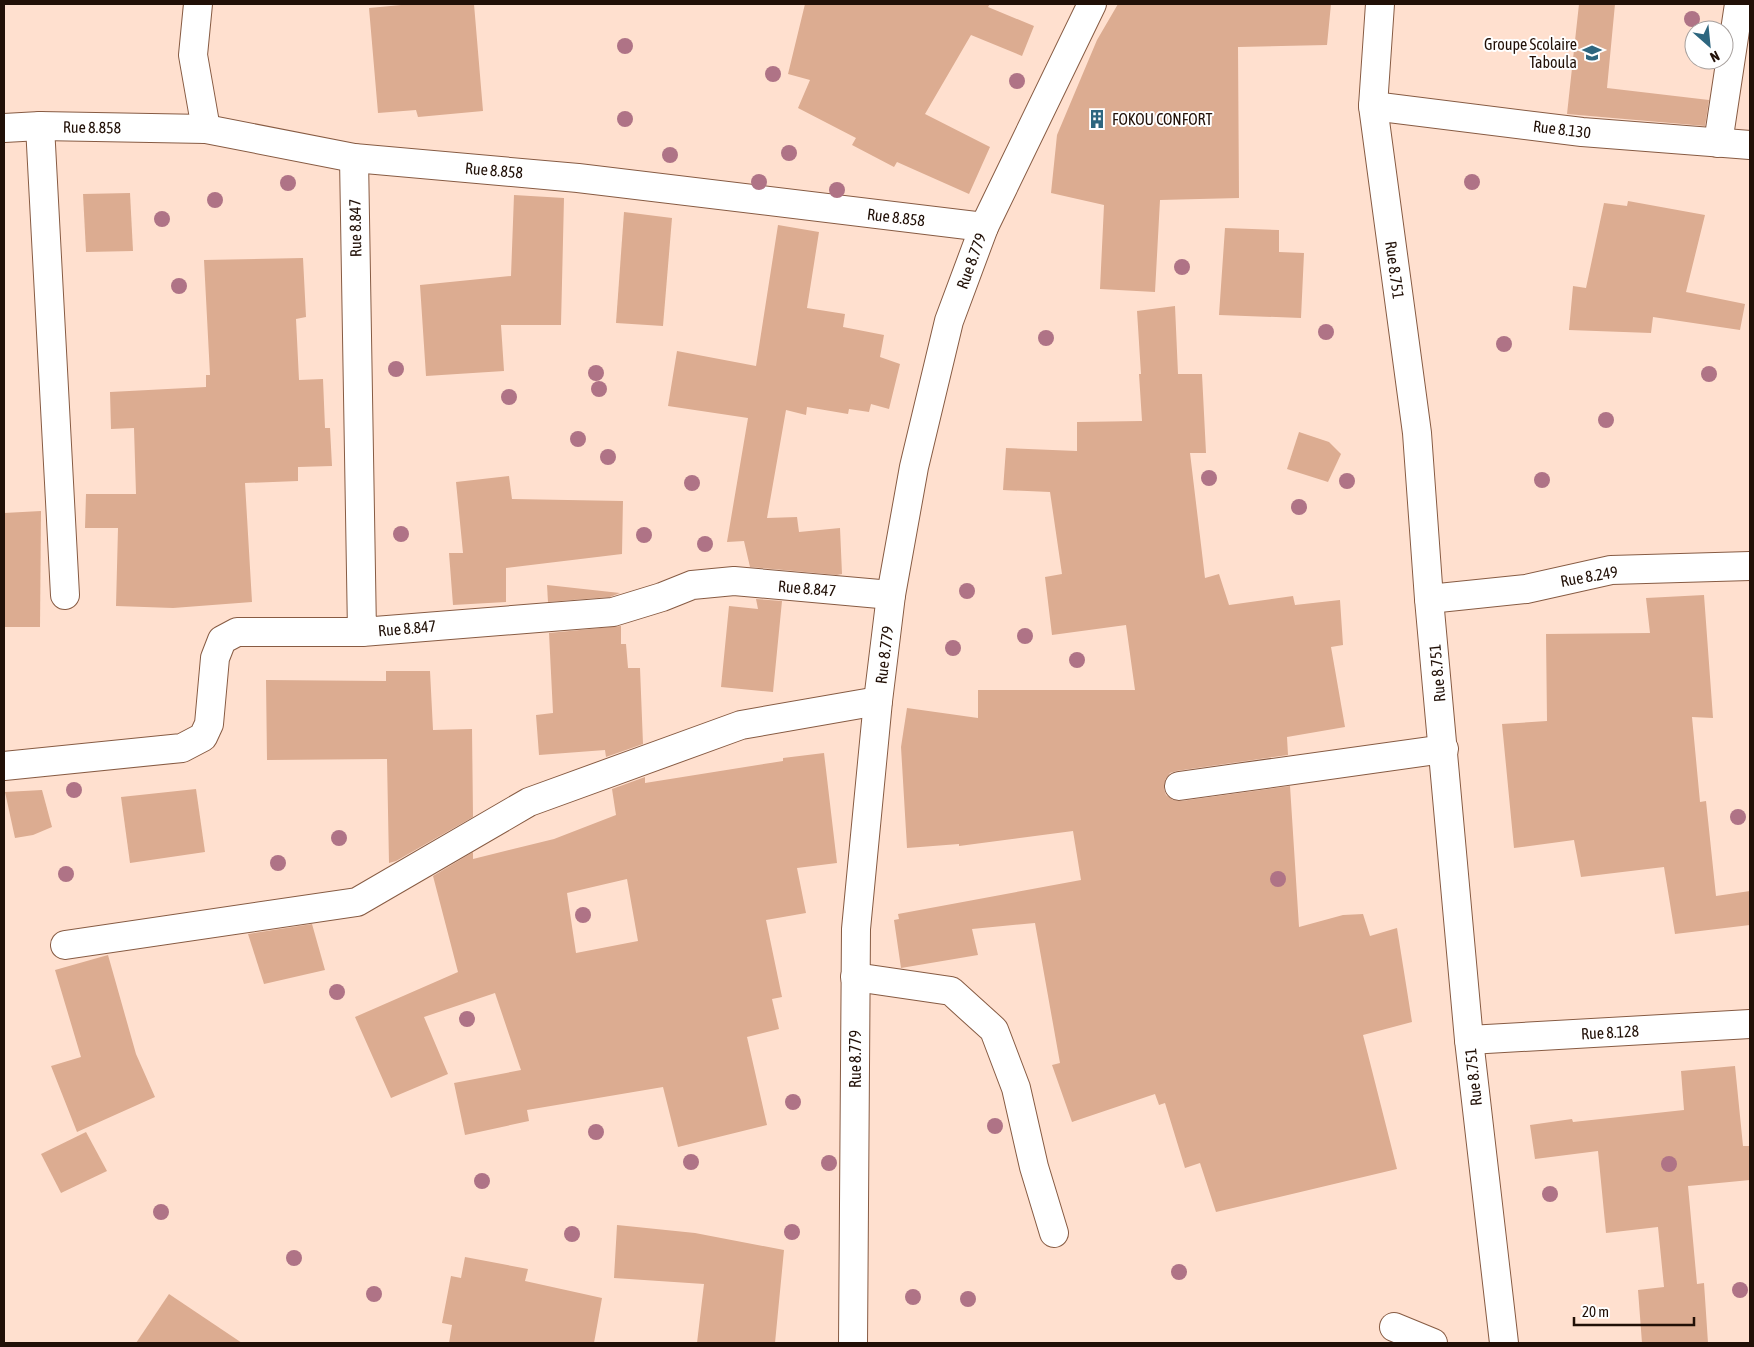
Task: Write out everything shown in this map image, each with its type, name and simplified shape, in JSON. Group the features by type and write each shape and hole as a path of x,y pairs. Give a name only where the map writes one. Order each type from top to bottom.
{"street":[{"path":"198,4 193,55 206,129"},
{"name":"Rue 8.779","path":"853,1343 856,929 878,701 891,595 914,467 949,321 984,227 1092,4"},
{"name":"Rue 8.751","path":"1380,4 1374,106 1417,433 1469,1040 1504,1343"},
{"path":"1718,143 1739,4"},
{"name":"Rue 8.130","path":"1374,106 1582,132 1750,145"},
{"path":"40,126 65,594"},
{"name":"Rue 8.858","path":"4,128 40,126 206,129 354,158 578,178 984,227"},
{"name":"Rue 8.847","path":"354,158 362,632 613,612 662,597 692,584 726,582 891,595"},
{"name":"Rue 8.249","path":"1430,599 1526,589 1611,570 1750,566"},
{"path":"4,766 182,748 202,737 209,724 215,658 222,640 238,632 362,632"},
{"path":"65,945 357,902 529,802 741,725 878,701"},
{"path":"1179,786 1444,749"},
{"path":"856,977 951,991 994,1030 1016,1088 1034,1167 1054,1233"},
{"name":"Rue 8.128","path":"1469,1040 1750,1024"},
{"path":"1394,1327 1434,1343"}],"building":[{"path":"412,4 474,4 483,111 418,117 416,110 378,113 369,8"},
{"path":"805,4 990,4 988,7 1034,26 1022,56 971,35 925,114 990,147 969,194 897,162 894,167 852,145 856,138 798,108 810,80 788,74"},
{"path":"1118,4 1331,4 1327,45 1238,47 1239,198 1160,200 1155,292 1100,289 1104,205 1051,193 1057,135 1097,40"},
{"name":"Groupe Scolaire Taboula","path":"1579,4 1615,4 1607,88 1709,100 1705,126 1567,114"},
{"path":"130,193 133,251 86,252 83,194"},
{"path":"514,195 564,198 561,325 501,325 504,371 426,376 420,285 511,276"},
{"path":"1628,201 1705,215 1686,292 1745,304 1740,330 1653,317 1651,333 1569,330 1573,286 1586,288 1604,203 1627,206"},
{"path":"624,212 672,218 663,326 616,323"},
{"path":"778,225 819,232 807,308 845,314 843,327 884,335 880,357 900,364 889,409 871,404 869,412 849,409 848,414 807,407 806,415 786,410 767,518 797,517 799,532 840,528 842,574 837,575 750,567 744,541 727,542 748,418 668,406 677,351 756,366"},
{"path":"1225,228 1279,230 1279,252 1304,253 1301,318 1219,315"},
{"path":"303,258 306,317 296,319 299,380 323,379 325,428 330,428 332,466 298,467 298,481 245,483 252,602 173,608 116,606 118,528 85,528 86,494 136,494 134,428 111,429 110,392 206,387 206,375 210,375 204,260"},
{"path":"1175,306 1178,374 1202,374 1206,453 1190,453 1205,578 1219,574 1229,605 1293,596 1295,605 1340,600 1343,645 1331,647 1345,727 1287,737 1288,755 1170,773 1165,780 1164,789 1166,795 1173,800 1181,801 1290,786 1299,927 1343,915 1363,914 1370,936 1397,928 1412,1022 1363,1035 1397,1169 1216,1212 1200,1163 1185,1168 1165,1103 1159,1105 1155,1094 1072,1122 1052,1065 1060,1063 1035,923 972,929 978,955 901,968 894,920 899,919 898,914 1081,880 1073,831 959,846 959,844 907,848 901,747 907,708 978,718 978,690 1135,690 1126,625 1052,635 1045,577 1062,574 1050,492 1003,490 1006,448 1077,451 1077,422 1142,421 1137,311"},
{"path":"1299,432 1329,442 1341,454 1328,482 1287,469"},
{"path":"509,476 512,499 623,501 622,554 506,568 506,602 453,605 449,553 463,553 456,482"},
{"path":"41,511 40,627 4,627 4,513"},
{"path":"547,585 620,593 610,597 548,602"},
{"path":"1704,595 1713,718 1692,717 1700,802 1706,801 1716,896 1750,891 1750,925 1675,934 1664,867 1581,877 1574,840 1514,848 1502,724 1547,721 1546,634 1650,633 1646,598"},
{"path":"756,599 782,601 773,692 721,687 729,606 758,609"},
{"path":"621,626 621,644 626,644 628,668 640,668 643,744 606,757 605,750 539,755 536,715 553,713 549,633"},
{"path":"386,671 430,671 433,730 472,729 473,817 396,861 389,863 387,759 267,760 266,680 386,681"},
{"path":"824,753 837,863 797,868 806,913 766,920 782,997 772,999 779,1029 747,1037 767,1125 678,1147 663,1087 527,1110 529,1121 465,1135 454,1083 521,1070 495,993 424,1017 448,1074 391,1098 355,1017 458,972 433,876 473,852 473,859 554,839 616,815 612,789 645,777 645,783 783,761 783,758","holes":["627,879 638,941 576,953 567,893"]},
{"path":"196,789 205,852 130,863 121,797"},
{"path":"42,790 52,827 33,835 15,838 5,792"},
{"path":"312,924 325,970 264,984 248,934"},
{"path":"108,955 136,1054 155,1097 77,1132 51,1066 81,1057 55,970"},
{"path":"1735,1066 1743,1146 1750,1146 1750,1180 1688,1186 1697,1284 1704,1283 1708,1343 1642,1343 1638,1290 1664,1287 1658,1227 1606,1233 1598,1151 1535,1159 1530,1125 1572,1119 1573,1122 1684,1110 1681,1071"},
{"path":"86,1132 107,1171 61,1193 41,1154"},
{"path":"617,1225 695,1233 784,1250 775,1343 697,1343 704,1284 614,1278"},
{"path":"465,1257 528,1269 525,1281 602,1298 594,1343 449,1343 452,1325 442,1323 451,1276 461,1278"},
{"path":"169,1294 242,1343 136,1343"}],"place":[{"name":"Groupe Scolaire Taboula","path":"1592,53"},
{"name":"FOKOU CONFORT","path":"1097,119"}]}
